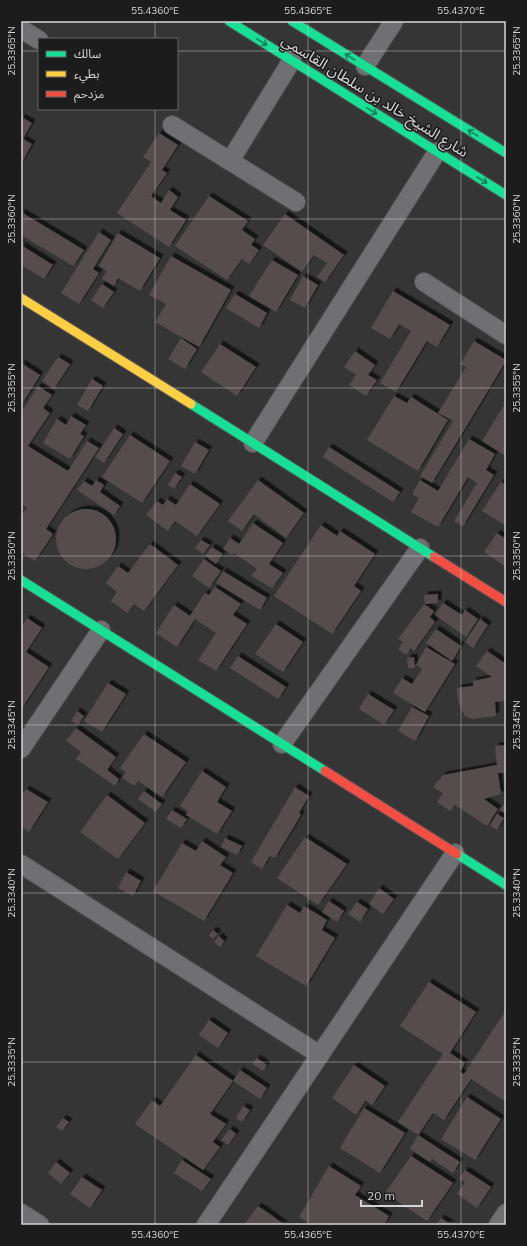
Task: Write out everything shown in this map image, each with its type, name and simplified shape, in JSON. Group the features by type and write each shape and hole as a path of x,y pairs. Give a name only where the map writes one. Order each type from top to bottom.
{"street":[{"name":"شارع الشيخ خالد بن سلطان القاسمي","path":"229,21 506,195"},
{"name":"شارع الشيخ خالد بن سلطان القاسمي","path":"292,21 506,153"},
{"path":"365,66 394,21"},
{"path":"21,29 38,39"},
{"path":"230,161 292,60"},
{"path":"172,125 296,202"},
{"path":"253,443 437,152"},
{"path":"424,282 506,335"},
{"path":"21,298 506,602"},
{"path":"282,744 420,548"},
{"path":"21,580 506,885"},
{"path":"21,749 101,630"},
{"path":"206,1225 455,853"},
{"path":"21,864 320,1055"},
{"path":"21,1213 40,1225"},
{"path":"498,1225 506,1213"}],"building":[{"path":"21,117 32,123 23,139 32,144 21,164"},
{"path":"159,133 178,145 162,170 167,173 151,196 161,203 169,190 178,197 170,210 186,220 169,247 117,213 151,162 143,157"},
{"path":"209,196 248,221 242,230 255,239 251,245 259,250 249,264 242,259 227,280 175,246"},
{"path":"21,212 84,250 73,266 21,235"},
{"path":"285,214 344,255 325,282 317,277 327,263 314,255 302,272 263,245"},
{"path":"99,232 111,240 93,269 99,273 79,304 61,293"},
{"path":"118,233 160,258 140,291 118,278 114,286 102,279 107,271 99,266"},
{"path":"21,245 53,265 44,279 21,265"},
{"path":"171,256 231,290 199,347 155,322 166,304 149,295"},
{"path":"272,260 298,275 276,312 249,296"},
{"path":"303,276 318,285 305,308 290,300"},
{"path":"102,284 114,292 103,308 91,300"},
{"path":"393,291 450,325 437,347 427,341 396,392 380,383 411,331 399,324 390,339 371,328"},
{"path":"235,294 267,313 259,328 226,308"},
{"path":"181,338 197,349 185,369 168,359"},
{"path":"474,341 506,361 432,483 420,476 453,421 438,413 466,367 460,364"},
{"path":"220,344 256,367 237,396 201,372"},
{"path":"355,351 375,365 368,375 377,380 366,396 349,385 356,375 344,367"},
{"path":"58,357 70,364 54,389 42,381"},
{"path":"21,363 40,375 21,406"},
{"path":"92,379 103,386 88,411 77,405"},
{"path":"38,386 52,395 43,408 50,413 28,446 68,471 87,441 99,448 46,529 53,534 35,561 21,552 21,516 27,508 21,504 21,413"},
{"path":"394,396 407,403 411,397 448,420 418,471 367,440"},
{"path":"506,402 506,456 482,441"},
{"path":"71,416 86,425 80,434 84,436 70,459 43,443 57,419 66,425"},
{"path":"114,428 123,434 104,463 95,457"},
{"path":"130,435 170,461 142,503 102,477"},
{"path":"469,439 495,454 486,470 494,475 463,526 454,521 477,483 468,477 438,527 411,512 419,498 412,494 420,480 438,491"},
{"path":"195,442 209,450 195,474 181,466"},
{"path":"329,447 400,492 393,502 323,457"},
{"path":"175,473 182,477 174,489 168,485"},
{"path":"96,480 104,485 100,492 120,506 114,515 77,490 84,481 92,486"},
{"path":"258,480 304,513 286,538 254,514 242,531 228,521"},
{"path":"501,482 506,485 506,526 482,511"},
{"path":"190,484 220,504 197,536 175,521 168,531 146,515 157,501 163,505 167,499 176,505"},
{"path":"86,509 103,514 111,522 116,539 111,556 103,564 86,569 69,564 61,556 56,539 61,522 69,514"},
{"path":"253,523 283,543 269,564 283,573 272,588 251,576 257,569 234,553 232,555 223,549 230,538 239,544"},
{"path":"321,525 337,536 340,531 375,554 354,586 361,591 332,634 274,596"},
{"path":"497,533 506,539 506,567 484,552"},
{"path":"201,540 210,545 203,554 195,548"},
{"path":"150,544 178,565 144,611 134,604 127,613 111,601 117,592 106,583 118,566 128,573"},
{"path":"212,547 223,554 216,564 205,556"},
{"path":"204,559 221,571 209,588 192,576"},
{"path":"223,571 267,598 260,610 216,583"},
{"path":"215,587 241,604 233,615 247,624 216,671 198,660 216,633 195,619 177,647 156,633 174,605 190,616 205,593 209,595"},
{"path":"438,594 438,603 425,604 424,595"},
{"path":"443,603 462,615 465,610 478,619 466,637 435,615"},
{"path":"424,604 434,611 430,617 435,622 414,651 411,648 406,655 398,649 403,642 398,639"},
{"path":"27,618 42,628 26,652 49,667 21,708 21,628"},
{"path":"480,619 488,625 473,648 465,642"},
{"path":"276,624 303,642 283,672 255,654"},
{"path":"436,629 461,646 452,661 426,643"},
{"path":"426,647 455,664 425,712 393,693 402,678 412,684 422,669 416,665"},
{"path":"487,651 506,664 506,701 495,702 496,716 472,719 465,716 461,709 458,700 457,688 473,686 473,681 492,677 476,666"},
{"path":"238,656 286,687 278,699 230,668"},
{"path":"414,657 415,668 408,668 407,658"},
{"path":"108,683 126,694 102,732 84,721"},
{"path":"368,694 394,710 384,725 359,709"},
{"path":"412,707 429,716 415,741 398,731"},
{"path":"77,711 84,716 78,725 71,721"},
{"path":"76,728 116,757 107,770 119,779 115,786 76,759 81,752 66,741"},
{"path":"144,734 186,762 162,797 138,781 134,786 122,778 126,772 120,768"},
{"path":"506,745 506,773 498,773 501,794 484,799 498,809 487,826 455,805 450,811 437,802 443,793 433,787 443,775 497,765 495,746"},
{"path":"202,771 226,787 217,802 232,811 217,834 186,815 188,811 180,806"},
{"path":"295,787 309,796 299,813 301,815 275,858 270,856 262,869 251,862"},
{"path":"26,789 48,802 29,832 21,827 21,797"},
{"path":"144,791 162,804 156,812 138,799"},
{"path":"107,795 145,823 118,859 80,832"},
{"path":"505,803 506,810 504,813 499,810"},
{"path":"172,810 187,819 181,828 166,819"},
{"path":"497,814 504,818 497,830 490,826"},
{"path":"305,837 347,864 318,905 277,878"},
{"path":"225,838 242,846 237,855 221,847"},
{"path":"202,841 226,857 220,865 233,873 204,921 153,891 182,843 196,851"},
{"path":"126,872 141,881 133,896 118,888"},
{"path":"379,888 394,899 383,914 369,904"},
{"path":"329,901 344,911 337,922 322,912"},
{"path":"357,902 368,909 360,922 348,914"},
{"path":"287,905 300,913 304,906 327,920 322,930 335,938 306,986 256,956"},
{"path":"213,930 218,934 213,939 209,935"},
{"path":"219,936 224,941 220,947 214,942"},
{"path":"429,982 476,1012 450,1053 465,1063 460,1072 464,1074 506,1010 506,1102 471,1079 444,1120 433,1113 418,1135 398,1122 443,1054 400,1026"},
{"path":"209,1020 228,1033 218,1048 199,1035"},
{"path":"196,1055 233,1081 210,1114 226,1124 213,1142 220,1147 203,1170 135,1124 152,1100 160,1106"},
{"path":"257,1058 267,1065 263,1071 252,1064"},
{"path":"354,1065 385,1086 372,1105 366,1100 356,1115 332,1098"},
{"path":"240,1070 267,1088 260,1099 233,1081"},
{"path":"467,1097 501,1119 475,1160 441,1139"},
{"path":"243,1106 250,1110 242,1122 236,1118"},
{"path":"364,1108 405,1133 380,1173 340,1148"},
{"path":"63,1118 69,1122 62,1131 56,1127"},
{"path":"230,1129 236,1134 228,1145 221,1140"},
{"path":"418,1135 460,1162 453,1173 432,1159 430,1162 410,1149"},
{"path":"411,1156 453,1183 427,1221 385,1193"},
{"path":"182,1160 211,1179 202,1191 174,1173"},
{"path":"56,1162 70,1173 61,1184 48,1173"},
{"path":"329,1166 361,1186 355,1195 389,1216 384,1225 312,1225 299,1217"},
{"path":"465,1170 491,1187 477,1208 457,1194 465,1182 459,1179"},
{"path":"82,1177 102,1190 90,1208 70,1194"},
{"path":"258,1206 267,1212 285,1225 244,1225"},
{"path":"441,1218 452,1225 436,1225"}],"traffic: fast":[{"path":"229,21 506,195"},
{"path":"292,21 506,153"},
{"path":"191,404 434,557"},
{"path":"21,580 325,771"},
{"path":"457,854 506,885"}],"traffic: slow":[{"path":"21,298 191,404"}],"traffic: jam":[{"path":"434,557 506,602"},
{"path":"325,771 457,854"}]}
